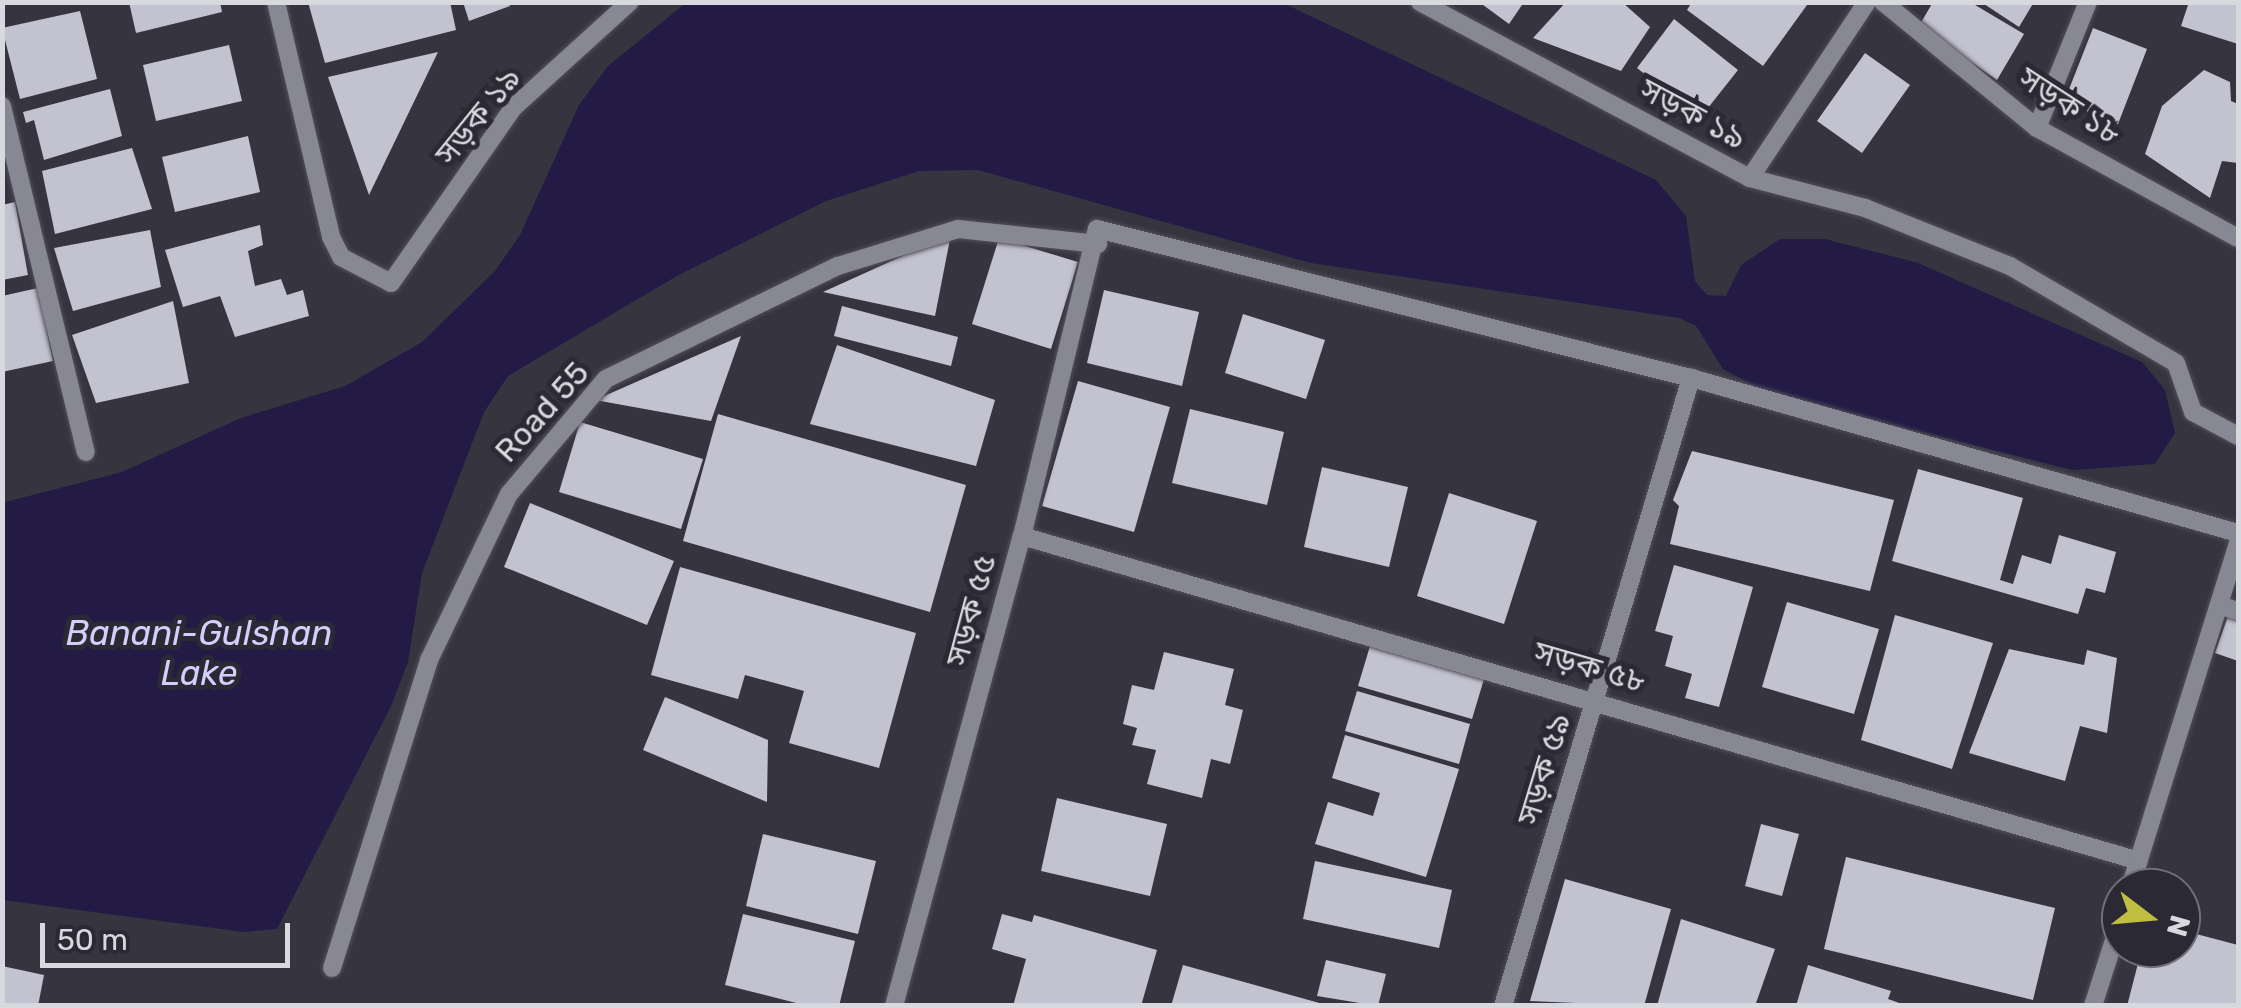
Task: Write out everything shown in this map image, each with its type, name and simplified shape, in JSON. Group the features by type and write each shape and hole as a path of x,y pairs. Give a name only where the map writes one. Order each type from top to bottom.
{"street":[{"name":"সড়ক ১৯","path":"276,2 331,236 341,257 391,283 514,107 630,2"},
{"name":"সড়ক ১৯","path":"1420,2 1750,178 1868,2"},
{"name":"সড়ক ১৮","path":"1883,2 2037,128 2238,238"},
{"path":"2037,128 2088,2"},
{"path":"2,106 86,452"},
{"path":"1750,178 1865,208 2010,266 2176,364 2194,412 2238,436"},
{"name":"Road 55","path":"332,968 429,660 510,494 606,379 838,266 958,230 1098,236 1691,378 2238,534"},
{"name":"সড়ক ৫৫","path":"894,1006 1022,536 1098,236"},
{"name":"সড়ক ৫৯","path":"1503,1006 1691,378"},
{"name":"সড়ক ৫৮","path":"1022,536 2139,861"},
{"path":"2137,868 2236,552"},
{"path":"2219,605 2238,611"},
{"path":"2093,1006 2105,968"}],"water":[{"name":"Banani-Gulshan Lake","path":"687,2 1283,3 1656,180 1686,216 1695,281 1707,295 1726,296 1741,265 1780,239 1825,239 1918,263 2142,362 2165,390 2175,433 2155,464 2073,470 1769,394 1723,369 1696,326 1679,318 1311,263 978,170 919,171 826,201 675,277 508,376 484,412 422,573 408,662 391,706 277,929 244,932 3,900 2,503 122,472 241,418 345,386 422,342 495,271 520,235 579,105 608,66"}],"building":[{"path":"129,2 220,2 222,12 136,33"},
{"path":"308,2 450,2 456,30 325,63"},
{"path":"463,2 509,2 510,6 469,21"},
{"path":"1479,2 1524,2 1509,24"},
{"path":"1566,2 1622,2 1650,27 1621,71 1533,38"},
{"path":"1692,2 1807,5 1763,66 1687,10"},
{"path":"1933,2 1970,2 2024,34 1997,80 1919,26"},
{"path":"1981,2 2034,2 2019,27"},
{"path":"2189,2 2238,2 2238,44 2181,26"},
{"path":"80,11 97,79 20,99 2,28"},
{"path":"1674,19 1738,70 1700,118 1637,68"},
{"path":"2093,28 2147,49 2118,124 2064,102"},
{"path":"229,45 242,101 156,121 143,65"},
{"path":"438,52 369,195 328,77"},
{"path":"1865,53 1910,85 1862,153 1817,121"},
{"path":"2204,70 2230,82 2231,101 2238,104 2238,163 2222,161 2210,198 2145,154 2162,106"},
{"path":"110,89 122,136 44,160 34,120 26,123 23,112"},
{"path":"248,136 260,192 175,212 162,157"},
{"path":"132,148 152,209 55,234 42,171"},
{"path":"15,202 28,275 2,280 2,205"},
{"path":"260,225 263,245 248,251 255,286 281,279 287,295 303,290 309,316 235,337 220,296 183,307 165,250"},
{"path":"150,230 161,287 73,311 54,248"},
{"path":"951,234 935,316 823,292"},
{"path":"999,238 1078,262 1051,349 972,324"},
{"path":"38,288 53,361 2,372 2,296"},
{"path":"1104,290 1199,312 1182,386 1087,363"},
{"path":"173,301 189,383 96,403 72,335"},
{"path":"842,306 958,337 951,366 834,336"},
{"path":"1243,314 1325,340 1306,399 1225,373"},
{"path":"741,336 711,421 595,400"},
{"path":"837,345 995,400 976,466 810,424"},
{"path":"1078,381 1170,407 1134,532 1042,506"},
{"path":"1190,409 1284,432 1267,505 1172,483"},
{"path":"718,414 966,485 930,612 683,541"},
{"path":"580,422 703,459 681,529 559,492"},
{"path":"1692,451 1894,500 1870,591 1670,544 1679,506 1673,500"},
{"path":"1322,467 1408,487 1389,567 1304,547"},
{"path":"1918,469 2023,498 2000,580 2013,584 2022,555 2051,564 2059,535 2116,552 2105,593 2086,588 2078,614 1892,561"},
{"path":"1449,493 1537,521 1504,624 1417,596"},
{"path":"530,503 674,561 647,625 504,567"},
{"path":"1674,565 1753,587 1719,707 1685,698 1692,674 1665,666 1673,636 1655,631"},
{"path":"680,567 916,633 879,768 789,743 804,691 745,675 738,699 651,675"},
{"path":"1787,602 1879,629 1854,714 1762,687"},
{"path":"1895,615 1993,643 1952,769 1861,740"},
{"path":"2228,616 2238,619 2238,661 2215,653"},
{"path":"1370,646 1484,679 1472,719 1358,686"},
{"path":"2009,649 2084,665 2087,650 2117,658 2107,733 2080,726 2065,781 1969,753"},
{"path":"1164,652 1234,669 1225,705 1243,710 1230,764 1211,759 1202,798 1147,784 1156,750 1132,745 1137,728 1123,724 1132,685 1154,690"},
{"path":"1357,691 1470,724 1459,764 1345,731"},
{"path":"665,697 768,740 767,802 643,750"},
{"path":"1345,735 1459,769 1426,877 1315,844 1328,802 1373,816 1380,793 1332,778"},
{"path":"1057,798 1167,824 1150,896 1041,871"},
{"path":"1761,824 1799,834 1782,896 1745,886"},
{"path":"763,834 876,861 858,934 746,906"},
{"path":"1846,857 2055,908 2033,1000 1824,949"},
{"path":"1315,861 1452,890 1439,948 1303,919"},
{"path":"1565,879 1671,909 1644,1006 1530,1001"},
{"path":"743,914 855,941 839,1006 808,1006 725,985"},
{"path":"1002,914 1032,922 1034,915 1157,950 1141,1006 1013,1006 1026,959 992,949"},
{"path":"1681,919 1775,949 1755,1006 1657,1006"},
{"path":"2201,935 2238,945 2238,1006 2127,1006 2137,968 2201,968"},
{"path":"1326,960 1386,974 1378,1006 1317,996"},
{"path":"1183,965 1323,1004 1323,1006 1171,1006"},
{"path":"1808,965 1891,991 1888,999 1908,1006 1796,1006"},
{"path":"2,966 44,975 38,1006 2,1006"}]}
